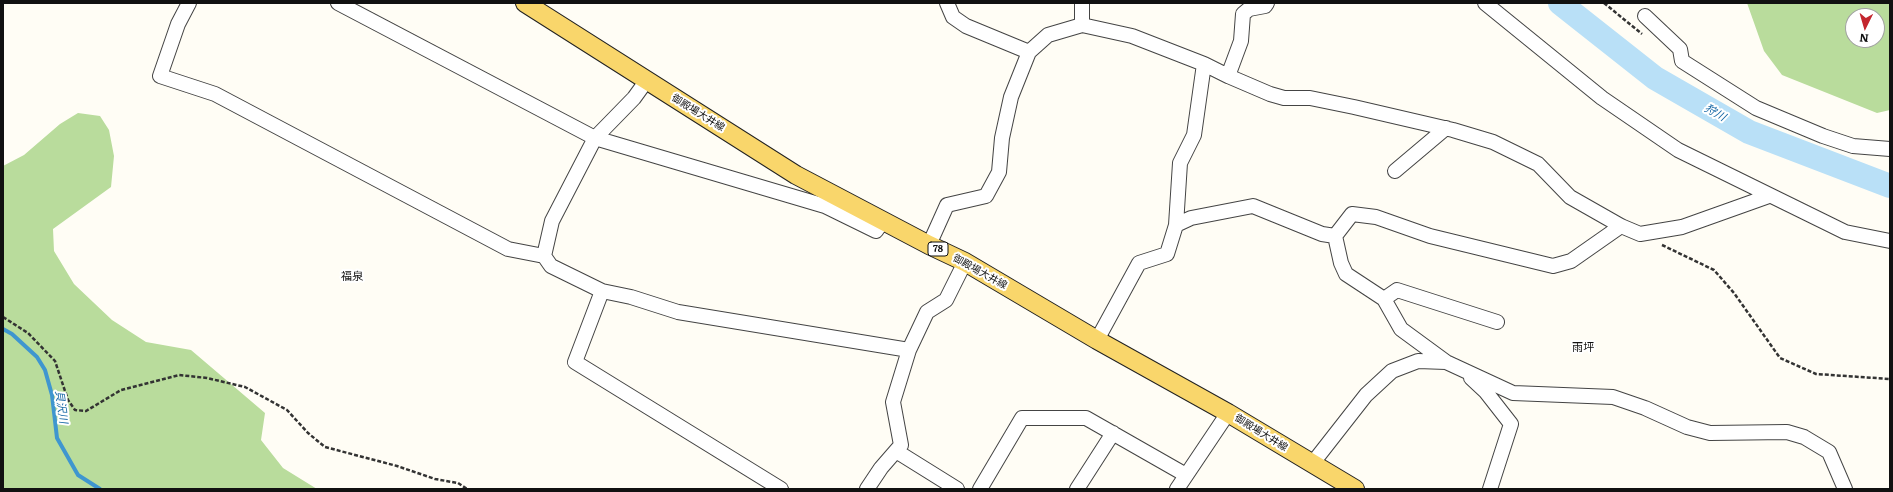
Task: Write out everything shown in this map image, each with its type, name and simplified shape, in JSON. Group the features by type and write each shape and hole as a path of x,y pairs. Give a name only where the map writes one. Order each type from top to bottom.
{"main road":[{"name":"御殿場大井線","path":"526,3 796,175 929,245 965,262 1097,340 1228,413 1355,489"}],"street":[{"path":"189,3 178,24 160,76 216,94 508,249 544,256 551,266 602,291 631,297 678,312 909,350"},
{"path":"338,3 595,138 825,206 876,231 884,221"},
{"path":"947,3 953,16 966,26 1029,52"},
{"path":"1082,3 1082,25"},
{"path":"1228,76 1241,41 1243,14 1249,9 1265,6 1266,3"},
{"path":"1485,3 1602,98 1678,150 1845,232 1890,241"},
{"path":"1645,16 1680,49 1682,61 1756,108 1823,136 1853,146 1890,149"},
{"path":"929,245 947,205 986,196 999,172 1002,138 1011,97 1029,52 1048,35 1082,25 1132,36 1204,64 1270,94 1284,98 1310,98 1446,128 1493,142 1538,164 1570,197 1621,226 1640,234 1682,226 1769,196"},
{"path":"1097,340 1139,263 1167,254 1176,225 1180,163 1194,135 1204,64"},
{"path":"544,256 552,221 595,138 634,98 647,80"},
{"path":"1395,172 1446,128"},
{"path":"1176,225 1191,218 1253,206 1322,234 1335,236"},
{"path":"1335,236 1352,214 1376,217 1430,236 1553,266 1571,261 1621,226"},
{"path":"1335,236 1341,263 1346,274 1384,299 1401,329 1446,362 1464,371 1514,393 1613,397 1645,408 1687,427 1710,433 1787,432 1804,437 1829,452 1845,489"},
{"path":"867,489 881,468 901,445 893,402 909,350 927,312 946,300 965,262"},
{"path":"1384,299 1397,290 1497,322"},
{"path":"602,291 576,362 781,489"},
{"path":"1312,464 1366,395 1392,371 1418,361 1446,362"},
{"path":"1464,371 1486,392 1511,424 1490,489"},
{"path":"1177,489 1228,413"},
{"path":"980,489 1022,418 1086,418 1186,476"},
{"path":"1077,489 1113,433"},
{"path":"896,451 957,489"}],"path":[{"path":"1640,234 1714,270 1734,293 1780,358 1816,374 1890,379"},
{"path":"3,317 28,333 55,361 68,400 75,410 86,411 122,390 179,375 207,378 245,387 287,410 308,433 325,447 397,466 435,479 458,483 467,489"}],"green space":[{"path":"1747,3 1890,3 1890,110 1877,113 1782,75 1764,51"},
{"path":"78,113 100,116 109,130 114,156 111,187 53,229 54,251 74,284 112,320 146,342 191,350 265,413 261,440 283,468 317,489 3,489 3,166 24,155 60,124"}],"waterway":[{"name":"狩川","path":"1560,3 1655,78 1749,132 1890,186"},
{"name":"貝沢川","path":"3,329 12,334 37,357 45,370 52,395 57,438 78,475 100,489"}],"district":[{"name":"福泉","path":"352,277"},
{"name":"雨坪","path":"1583,348"}]}
